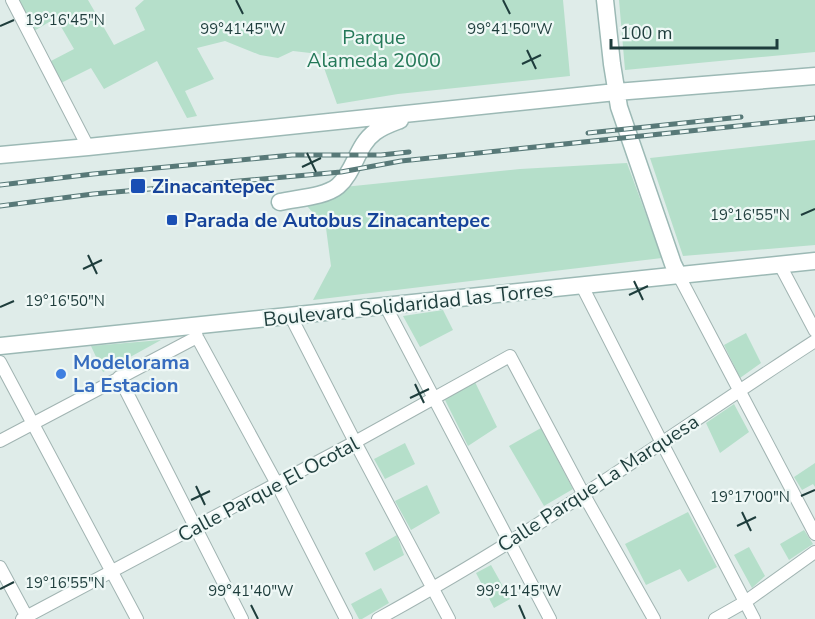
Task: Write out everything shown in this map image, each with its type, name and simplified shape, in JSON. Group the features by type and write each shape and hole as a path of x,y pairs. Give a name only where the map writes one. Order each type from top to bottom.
{"main road":[{"path":"605,0 619,107 679,276"},
{"path":"595,95 605,81 612,64"},
{"path":"0,155 616,92 815,76"},
{"path":"280,202 333,189 348,175 366,141 374,133 383,126 418,112"},
{"name":"Boulevard Solidaridad las Torres","path":"0,346 195,331 290,315 815,261"}],"street":[{"path":"12,0 88,147"},
{"path":"780,265 815,331"},
{"path":"679,276 815,534"},
{"path":"582,286 754,619"},
{"path":"385,305 550,619"},
{"path":"290,315 449,619"},
{"path":"0,441 119,377 195,331 346,619"},
{"name":"Calle Parque La Marquesa","path":"378,619 432,589 584,495 815,341"},
{"name":"Calle Parque El Ocotal","path":"26,618 355,442 508,356 512,358 584,495"},
{"path":"0,362 137,619"},
{"path":"119,377 242,619"},
{"path":"584,495 654,619"},
{"path":"716,619 745,602 815,552"},
{"path":"0,567 26,618"}],"green space":[{"name":"Parque Alameda 2000","path":"17,0 88,0 114,45 145,30 135,8 144,0 563,0 570,76 398,94 337,104 319,54 293,51 278,58 260,55 225,41 197,48 214,79 185,91 197,116 187,118 157,61 104,89 91,68 61,83 51,61 74,49 56,18 34,31"},
{"path":"619,0 815,0 815,52 625,70"},
{"path":"815,140 815,245 683,256 650,158"},
{"path":"627,163 662,258 313,300 331,266 326,228 295,192 520,169"},
{"path":"443,310 453,330 420,347 403,316"},
{"path":"746,333 761,363 740,378 724,345"},
{"path":"161,340 103,372 91,346"},
{"path":"474,380 497,427 468,446 444,398"},
{"path":"734,404 749,432 720,453 706,423"},
{"path":"541,428 573,489 544,506 509,446"},
{"path":"405,443 415,464 385,479 374,459"},
{"path":"815,463 815,487 813,484 802,490 794,477"},
{"path":"427,485 440,513 411,530 395,501"},
{"path":"688,512 717,567 688,582 680,569 646,585 625,544"},
{"path":"804,530 813,544 789,560 780,544"},
{"path":"397,535 404,555 374,571 365,553"},
{"path":"749,547 765,576 752,588 734,555"},
{"path":"491,565 510,599 494,608 476,573"},
{"path":"381,588 389,603 359,619 351,604"}],"railway":[{"path":"588,133 741,117"},
{"path":"0,206 93,194 341,172 401,161 815,118"},
{"path":"0,185 292,155 381,155 409,152"}],"place":[{"name":"Zinacantepec","path":"138,186"},
{"name":"Parada de Autobus Zinacantepec","path":"172,220"},
{"name":"Modelorama La Estacion","path":"61,374"}]}
